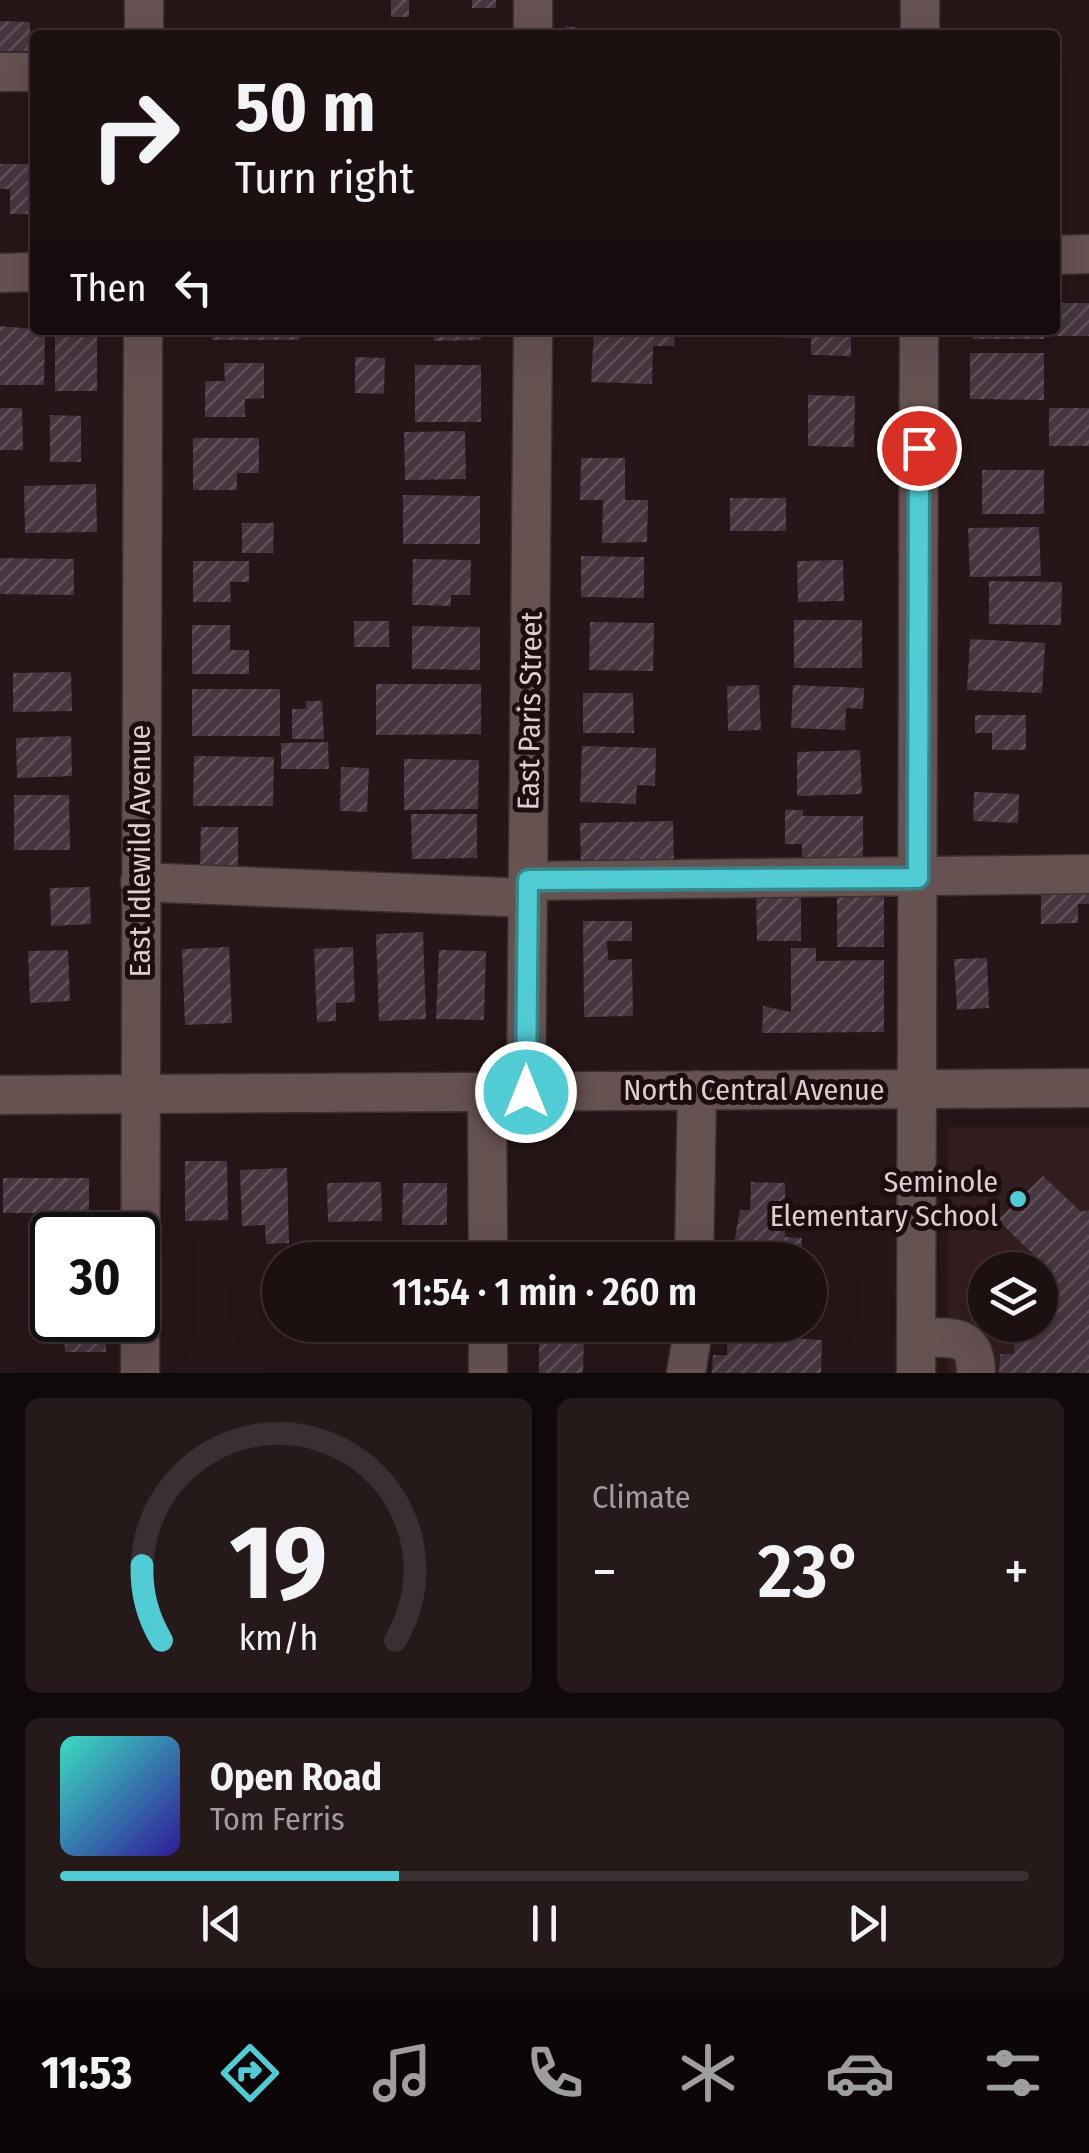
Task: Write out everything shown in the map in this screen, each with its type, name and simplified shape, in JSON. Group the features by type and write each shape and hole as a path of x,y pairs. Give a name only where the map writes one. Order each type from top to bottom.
{"street":[{"path":"144,0 144,30"},
{"path":"533,0 533,30"},
{"path":"920,0 920,30"},
{"path":"0,72 30,72"},
{"path":"1060,255 1089,254"},
{"path":"0,273 30,272"},
{"name":"East Idlewild Avenue","path":"140,1373 142,335"},
{"name":"East Paris Street","path":"526,1092 533,335"},
{"path":"919,335 916,1356 956,1338 968,1344 976,1355 976,1373"},
{"path":"140,882 528,889 1089,874"},
{"name":"North Central Avenue","path":"0,1094 1089,1088"},
{"path":"694,1242 697,1090"},
{"path":"487,1092 488,1242"},
{"path":"488,1342 488,1373"},
{"path":"686,1373 691,1342"}],"shaded area":[{"name":"Seminole Elementary School","path":"948,1127 1089,1127 1089,1373 948,1373"}],"building":[{"path":"391,0 409,0 409,17 391,17"},
{"path":"472,0 496,0 496,8 472,8"},
{"path":"0,21 30,22 30,51 0,51"},
{"path":"0,164 30,164 30,214 10,214 10,189 0,189"},
{"path":"1060,303 1089,303 1089,336 1057,336"},
{"path":"0,326 30,329 30,335 45,335 44,385 0,385"},
{"path":"55,335 97,335 97,391 55,391"},
{"path":"212,335 299,335 299,340 212,340"},
{"path":"433,335 481,335 481,340 434,341"},
{"path":"594,335 675,335 674,346 653,346 652,384 591,382"},
{"path":"851,335 851,356 811,355 811,338 772,337"},
{"path":"973,335 1044,335 1044,339 973,339"},
{"path":"970,353 1044,353 1044,400 970,399"},
{"path":"355,357 385,358 384,394 355,393"},
{"path":"224,363 264,363 264,398 245,399 245,417 205,417 205,381 225,381"},
{"path":"415,365 481,365 481,422 415,422"},
{"path":"808,395 855,396 854,447 808,446"},
{"path":"0,408 22,408 23,450 0,450"},
{"path":"1049,408 1089,408 1089,446 1049,446"},
{"path":"50,415 81,416 81,462 50,462"},
{"path":"465,431 466,479 405,480 404,432"},
{"path":"193,438 259,438 259,473 237,473 237,490 193,490"},
{"path":"581,458 625,458 625,500 648,500 647,542 602,543 603,500 580,500"},
{"path":"982,470 1044,470 1044,514 982,514"},
{"path":"96,484 97,532 25,533 24,486"},
{"path":"403,495 480,496 480,544 403,544"},
{"path":"730,498 786,498 786,531 730,531"},
{"path":"242,523 274,523 273,553 242,553"},
{"path":"1039,527 1041,576 970,577 968,528"},
{"path":"581,556 644,557 644,598 581,597"},
{"path":"0,558 74,559 74,595 0,594"},
{"path":"413,559 471,560 470,595 451,595 451,606 412,605"},
{"path":"843,560 844,601 798,602 797,561"},
{"path":"193,561 249,561 249,582 230,582 231,602 193,602"},
{"path":"989,581 1062,582 1061,625 989,624"},
{"path":"794,620 862,620 862,668 794,668"},
{"path":"354,621 389,621 389,647 354,647"},
{"path":"590,622 654,623 653,671 589,670"},
{"path":"192,625 230,625 230,650 249,650 249,674 192,674"},
{"path":"412,626 480,627 480,670 412,669"},
{"path":"970,639 1045,643 1042,693 967,690"},
{"path":"71,672 72,711 13,712 13,673"},
{"path":"376,684 481,684 481,734 376,735"},
{"path":"759,685 761,730 728,731 727,686"},
{"path":"793,685 864,688 863,709 846,708 845,730 791,728"},
{"path":"192,689 280,689 280,736 192,736"},
{"path":"583,693 633,693 634,733 583,733"},
{"path":"306,701 322,701 324,739 292,739 292,709 306,709"},
{"path":"975,715 1026,715 1026,750 992,750 992,733 975,733"},
{"path":"71,736 72,776 17,778 16,738"},
{"path":"328,742 329,769 281,769 281,743"},
{"path":"582,746 656,748 655,786 637,785 636,804 580,802"},
{"path":"860,750 862,794 797,796 797,752"},
{"path":"194,756 274,757 273,806 193,806"},
{"path":"404,759 479,760 478,809 404,810"},
{"path":"341,767 369,768 367,812 340,811"},
{"path":"974,792 1019,794 1018,823 973,821"},
{"path":"14,795 69,795 70,850 14,850"},
{"path":"785,810 803,810 803,816 863,816 863,860 802,860 802,844 785,844"},
{"path":"411,814 477,814 477,858 412,859"},
{"path":"673,821 674,868 581,870 580,823"},
{"path":"201,827 238,827 238,866 200,866"},
{"path":"1041,885 1089,885 1089,904 1078,904 1078,923 1041,924"},
{"path":"90,887 91,924 51,926 50,888"},
{"path":"756,887 801,887 801,941 757,941"},
{"path":"837,888 884,889 884,947 837,947"},
{"path":"583,921 632,921 632,941 607,941 608,960 632,959 633,1016 584,1017"},
{"path":"423,932 426,1019 379,1021 376,934"},
{"path":"229,947 232,1023 185,1025 182,949"},
{"path":"353,947 355,1002 336,1003 336,1021 317,1022 314,949"},
{"path":"791,948 816,948 816,961 884,960 884,1032 762,1033 763,1006 791,1012"},
{"path":"68,950 70,1001 30,1003 28,951"},
{"path":"439,950 486,951 484,1020 436,1019"},
{"path":"987,958 989,1008 957,1010 954,959"},
{"path":"185,1161 227,1161 228,1220 185,1221"},
{"path":"287,1168 289,1242 266,1242 265,1225 242,1226 240,1170"},
{"path":"1043,1176 1081,1212 1089,1210 1089,1373 999,1373 1000,1354 1014,1354 1014,1342 1058,1342 1058,1252 1031,1252 998,1220"},
{"path":"3,1178 89,1178 89,1212 3,1213"},
{"path":"381,1182 382,1221 328,1222 327,1183"},
{"path":"751,1182 785,1183 785,1237 802,1238 802,1242 734,1242 740,1210 750,1210"},
{"path":"403,1183 447,1183 447,1225 402,1225"},
{"path":"65,1342 106,1342 106,1352 65,1352"},
{"path":"539,1342 584,1342 583,1373 539,1373"},
{"path":"727,1342 822,1342 821,1373 712,1373 713,1355 727,1355"}],"place":[{"name":"Seminole Elementary School","path":"1018,1199"}],"route":[{"path":"526,1092 528,880 918,878 919,448"}]}
